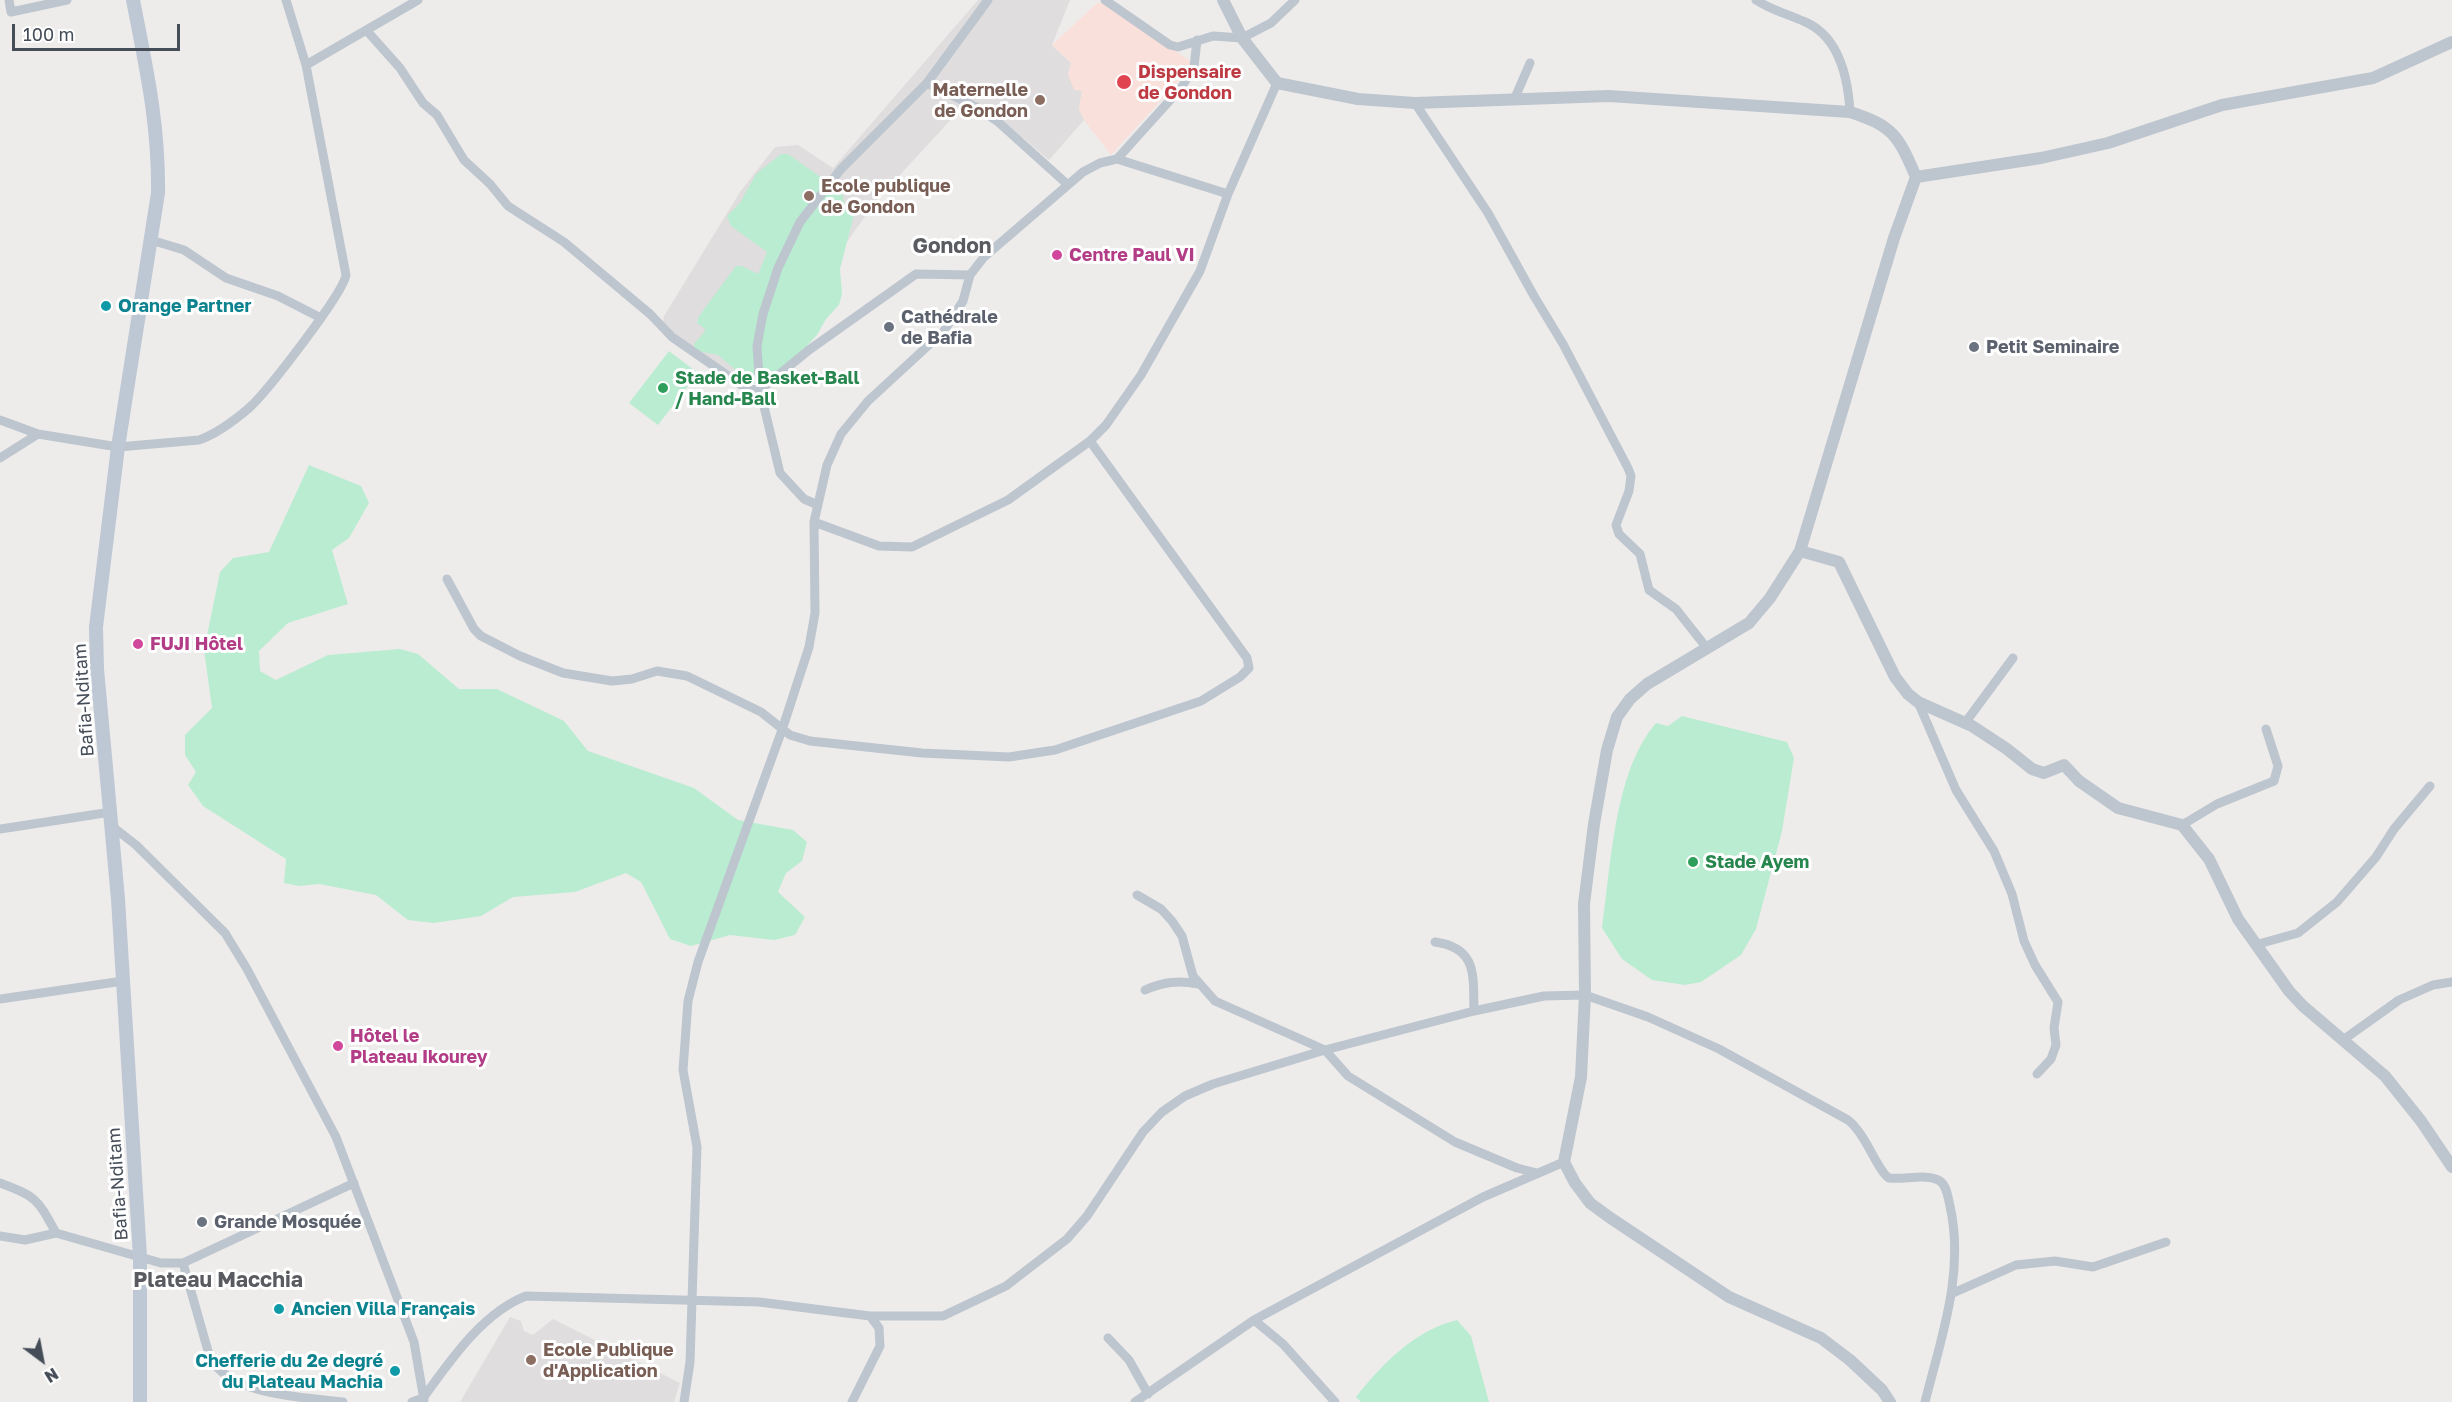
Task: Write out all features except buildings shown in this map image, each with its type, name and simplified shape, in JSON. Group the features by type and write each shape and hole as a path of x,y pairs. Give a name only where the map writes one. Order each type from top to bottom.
{"main road":[{"name":"Bafia-Nditam","path":"133,0 154,105 158,152 158,193 118,447 96,627 97,669 111,812 123,981 140,1257 140,1402"}],"street":[{"path":"9,0 11,12"},
{"path":"0,15 67,0"},
{"path":"0,420 38,434 118,447 199,440 209,437 250,407 341,290 346,275 306,65 286,0"},
{"path":"306,65 418,0"},
{"path":"818,505 804,500 780,473 760,390 757,346 763,314 778,268 800,222 841,170 927,83 988,0"},
{"path":"1105,0 1170,45 1179,47 1213,36 1242,38 1272,23 1295,0"},
{"path":"1223,0 1242,38 1277,83 1358,99 1415,103 1609,96 1850,112 1880,122 1903,146 1916,177 1894,238 1800,551 1755,617 1733,633 1706,646 1647,684 1630,699 1617,717 1607,750 1594,824 1584,904 1585,995 1581,1077 1564,1162 1575,1184 1590,1203 1609,1217 1729,1297 1821,1338 1866,1375 1882,1390 1890,1402"},
{"path":"1756,0 1804,21 1827,38 1844,72 1850,112"},
{"path":"367,31 400,68 423,103 437,115 464,160 490,184 508,206 581,256 650,314 672,337 747,389 760,390 808,350 916,274 970,275"},
{"path":"1117,159 1181,88 1194,67 1197,40"},
{"path":"1916,177 2041,159 2108,143 2222,105 2373,78 2452,42"},
{"path":"1514,100 1530,63"},
{"path":"927,83 978,108 997,121 1067,184"},
{"path":"814,522 879,546 912,547 1008,500 1089,441 1106,424 1141,375 1200,271 1228,194 1277,83"},
{"path":"1415,103 1488,213 1563,344 1628,468 1631,476 1629,491 1616,525 1619,534 1640,554 1646,585 1659,599 1676,609 1706,646"},
{"path":"684,1402 690,1362 696,1147 683,1070 688,1001 701,954 782,730 809,647 814,613 814,522 827,465 841,434 868,401 944,331 963,301 970,275 984,257 1067,184 1100,163 1117,159 1228,194"},
{"path":"151,240 184,250 226,278 278,296 321,318"},
{"path":"0,458 38,434"},
{"path":"447,579 474,629 481,636 563,674 612,681 632,679 657,671 687,676 761,712 782,730 810,741 922,753 1009,757 1055,750 1201,701 1249,668 1246,658 1089,441"},
{"path":"1800,551 1839,562 1895,677 1918,702 1956,790 1994,851 2012,894 2024,941 2035,965 2058,1002 2054,1028 2056,1046 2052,1059 2037,1074"},
{"path":"1965,723 2013,658"},
{"path":"1918,702 1965,723 2007,749 2032,769 2044,773 2064,765 2079,781 2118,808 2182,825 2209,859 2238,919 2255,945 2302,1006 2385,1076 2421,1120 2452,1167"},
{"path":"2182,825 2217,804 2274,781 2278,766 2266,729"},
{"path":"2255,945 2298,933 2337,902 2376,857 2394,829 2430,786"},
{"path":"0,829 111,812"},
{"path":"112,827 136,845 225,933 294,1056 336,1137 354,1183 414,1342 424,1400"},
{"path":"1137,895 1161,909 1172,921 1182,936 1192,976 1215,1001 1325,1050 1348,1076 1455,1142 1518,1168 1537,1173"},
{"path":"1435,942 1467,955 1471,964 1474,1011"},
{"path":"0,999 123,981"},
{"path":"1144,990 1162,982 1182,981 1198,984"},
{"path":"2343,1040 2390,1005 2433,985 2452,982"},
{"path":"412,1402 424,1400 476,1332 501,1308 526,1296 759,1302 870,1316 943,1316 1006,1286 1073,1231 1087,1216 1143,1132 1162,1112 1185,1096 1213,1084 1325,1050 1474,1011 1544,996 1585,995 1648,1017 1699,1039 1841,1116 1857,1127 1882,1171 1889,1178 1939,1180 1947,1193 1956,1234 1956,1255 1952,1294 1925,1402"},
{"path":"1135,1402 1254,1320 1483,1197 1564,1162"},
{"path":"0,1183 30,1194 39,1202 56,1233"},
{"path":"0,1236 25,1240 56,1233 161,1263 183,1263 354,1183"},
{"path":"1952,1294 2016,1265 2055,1261 2093,1266 2166,1242"},
{"path":"183,1263 210,1358 217,1370 244,1386 343,1402"},
{"path":"852,1402 880,1346 879,1328 870,1316"},
{"path":"1254,1320 1290,1351 1335,1402"},
{"path":"1108,1338 1128,1360 1148,1394"}],"shaded area":[{"name":"Ecole publique de Gondon","path":"978,0 1070,0 1052,45 1071,63 1068,75 1082,91 1079,109 1084,120 1049,160 990,110 969,100 876,201 746,384 662,325 664,316 740,192 775,147 798,145 833,168"},
{"name":"Dispensaire de Gondon","path":"1097,3 1108,4 1194,64 1111,155 1084,120 1079,109 1082,91 1074,90 1068,75 1071,63 1052,45"},
{"name":"Ecole Publique d'Application","path":"510,1317 521,1321 524,1331 533,1335 553,1319 680,1383 674,1402 460,1402"}],"green space":[{"path":"781,154 788,154 819,176 837,181 841,185 844,203 856,207 840,269 842,294 839,305 826,319 817,335 767,389 750,382 718,355 694,350 694,344 706,330 697,323 699,316 736,266 742,266 758,274 767,252 731,226 727,216 740,203 756,174"},
{"name":"Stade de Basket-Ball / Hand-Ball","path":"669,351 698,373 658,425 629,403"},
{"path":"309,465 361,486 369,503 349,538 332,550 348,604 288,623 259,651 260,671 276,680 328,655 400,649 418,654 459,689 497,689 564,721 588,751 694,788 738,820 793,830 807,842 802,861 786,873 778,892 805,917 795,935 774,940 730,935 691,946 670,939 641,882 626,873 575,892 513,897 481,916 434,923 408,920 376,895 319,884 299,886 284,883 286,859 203,806 188,785 196,772 185,755 185,735 212,708 204,650 220,572 233,558 269,552"},
{"name":"Stade Ayem","path":"1682,716 1787,742 1794,758 1782,831 1756,929 1741,955 1701,982 1685,985 1652,980 1622,959 1602,928 1617,820 1631,767 1642,743 1656,723 1668,726"},
{"path":"1457,1320 1471,1336 1489,1402 1361,1402 1356,1397 1388,1361 1413,1340"}],"place":[{"name":"Dispensaire de Gondon","path":"1124,82"},
{"name":"Maternelle de Gondon","path":"1040,100"},
{"name":"Ecole publique de Gondon","path":"809,196"},
{"name":"Centre Paul VI","path":"1057,255"},
{"name":"Orange Partner","path":"106,306"},
{"name":"Cathédrale de Bafia","path":"889,327"},
{"name":"Petit Seminaire","path":"1974,347"},
{"name":"Stade de Basket-Ball / Hand-Ball","path":"663,388"},
{"name":"FUJI Hôtel","path":"138,644"},
{"name":"Stade Ayem","path":"1693,862"},
{"name":"Hôtel le Plateau Ikourey","path":"338,1046"},
{"name":"Grande Mosquée","path":"202,1222"},
{"name":"Ancien Villa Français","path":"279,1309"},
{"name":"Ecole Publique d'Application","path":"531,1360"},
{"name":"Chefferie du 2e degré du Plateau Machia","path":"395,1371"}],"district":[{"name":"Gondon","path":"952,246"},
{"name":"Plateau Macchia","path":"218,1280"}]}
